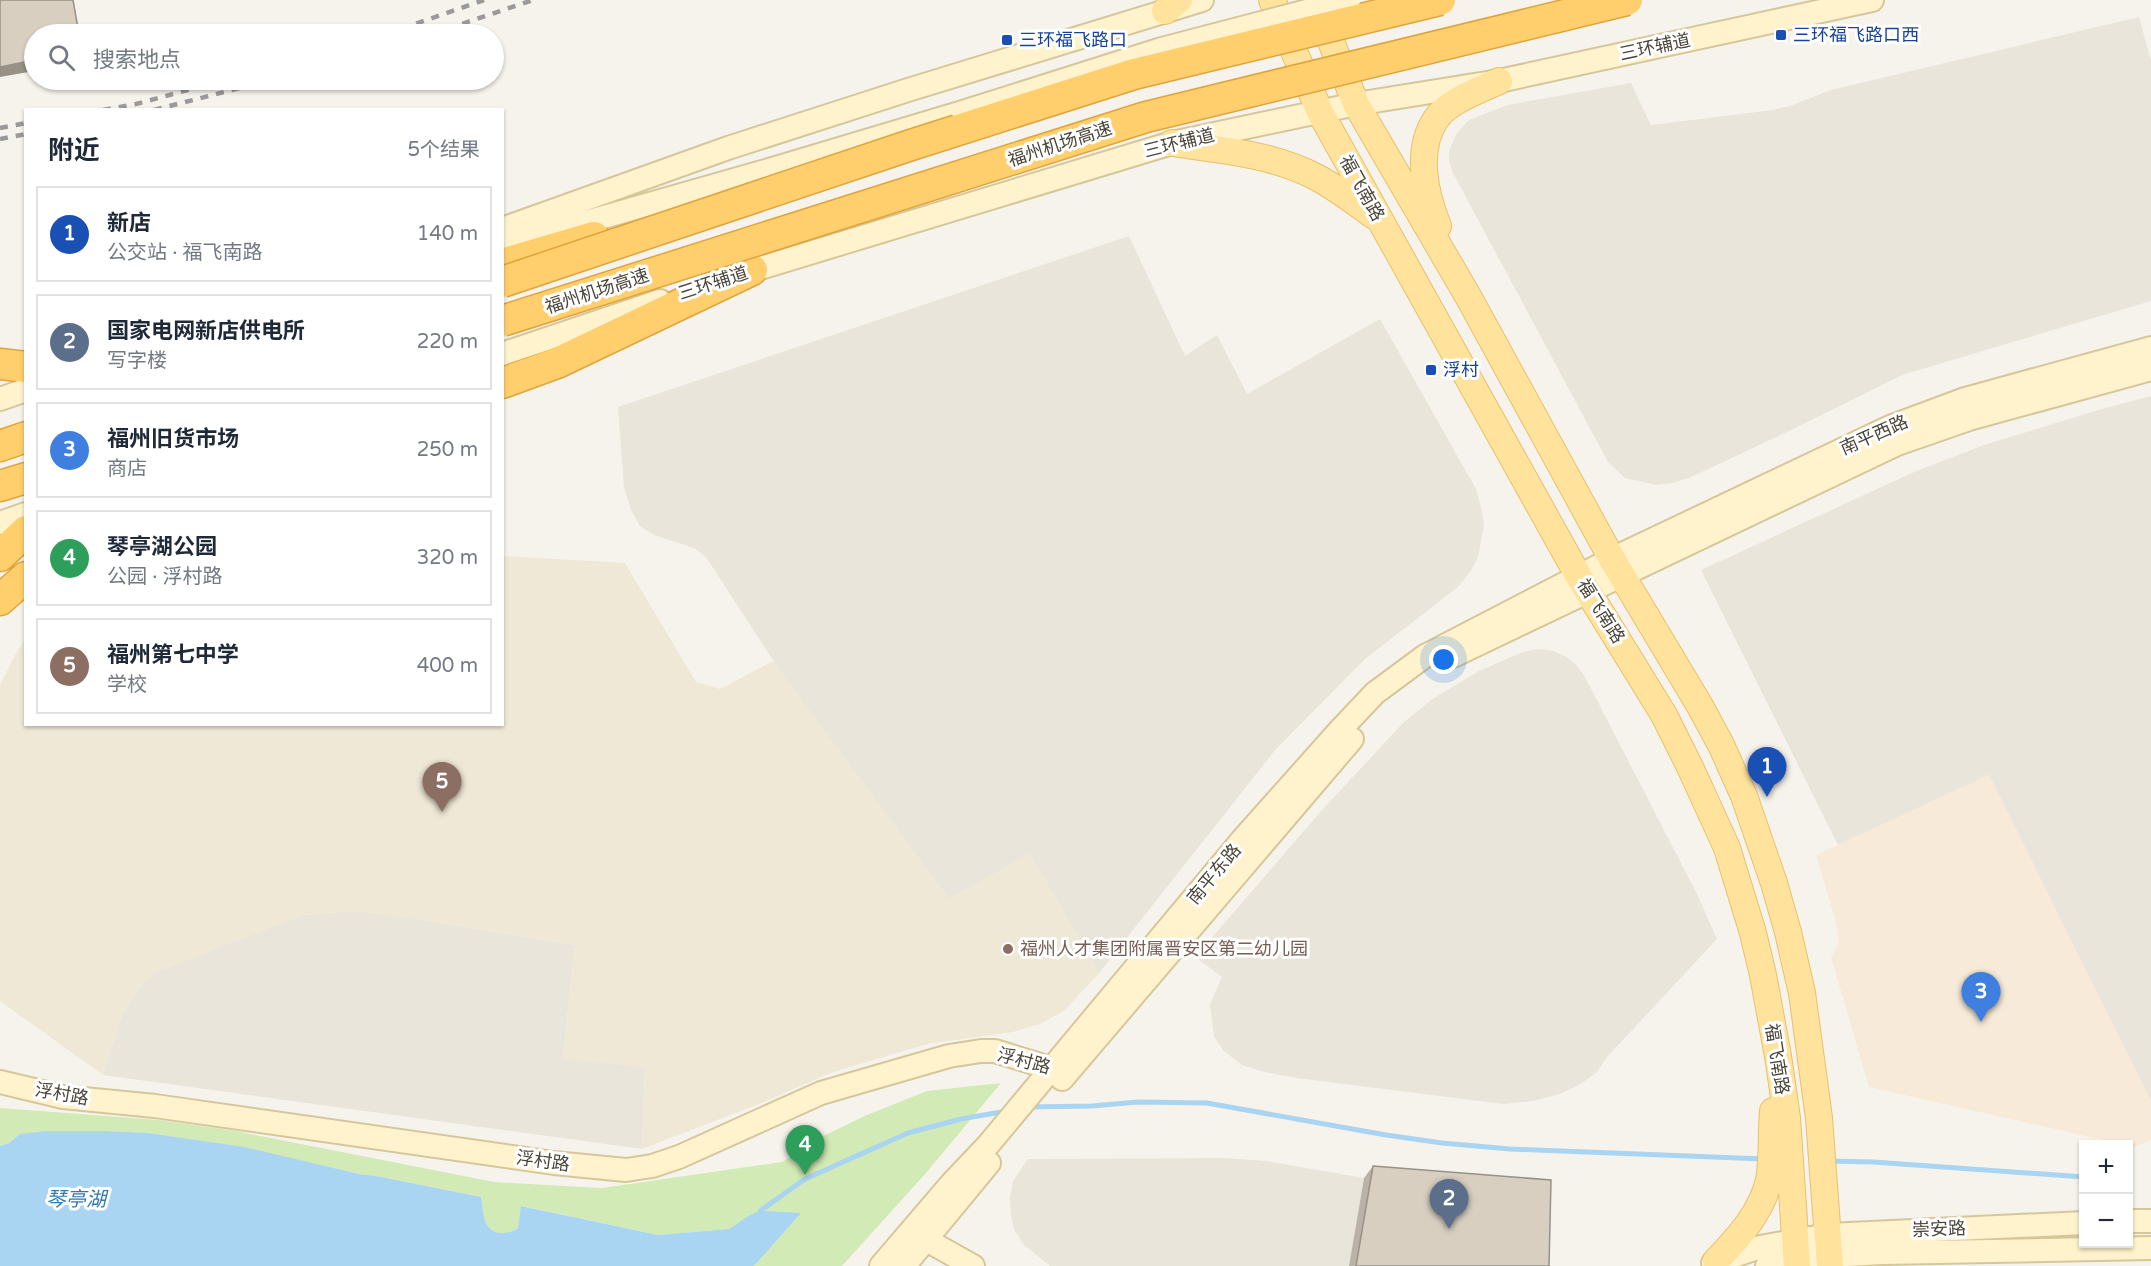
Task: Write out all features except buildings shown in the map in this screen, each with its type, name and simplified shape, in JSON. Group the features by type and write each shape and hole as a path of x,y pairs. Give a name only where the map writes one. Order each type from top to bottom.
{"highway":[{"path":"504,281 911,145 1134,74 1440,0"},
{"name":"福州机场高速","path":"504,320 1146,117 1627,0"},
{"path":"504,263 911,145"},
{"path":"504,333 677,266"},
{"path":"504,382 557,363 752,270"},
{"path":"0,364 24,367"},
{"path":"0,446 24,439"},
{"path":"0,486 24,479"},
{"path":"0,556 24,533"},
{"path":"0,600 24,579"}],"main road":[{"path":"504,228 728,148 1172,5 1202,0"},
{"name":"福飞南路","path":"1272,0 1320,112 1584,584 1664,715 1727,848 1754,933 1778,1056 1780,1118 1793,1192 1796,1255"},
{"name":"福飞南路","path":"1315,0 1356,104 1469,298 1617,567 1717,738 1744,796 1761,841 1788,932 1800,983 1819,1118 1830,1252"},
{"path":"504,240 537,236 963,112 1162,49 1349,0"},
{"name":"三环辅道","path":"504,353 752,270 1172,143 1356,104 1499,81 1872,0"},
{"path":"1469,298 1436,221 1425,180 1424,148 1436,119 1459,100 1499,81"},
{"path":"1172,143 1244,153 1280,162 1316,177 1381,221"},
{"name":"南平西路","path":"1617,567 1890,427 1965,399 2151,348"},
{"name":"南平西路","path":"1617,567 1897,444 1969,419 2151,369"},
{"path":"0,399 24,391"},
{"path":"0,523 24,515"},
{"name":"南平东路","path":"881,1266 912,1246 952,1183 996,1145 1059,1075 1242,840 1375,693 1406,668 1443,645 1584,584 1617,567"},
{"name":"浮村路","path":"0,1082 63,1097 155,1106 554,1163 626,1170 652,1166 679,1157 821,1093 949,1056 995,1051 1059,1075"},
{"name":"南平东路","path":"996,1145 1036,1087 1059,1075"},
{"path":"1711,1264 1754,1216 1764,1196 1780,1118"},
{"path":"2133,1221 2151,1221"},
{"name":"崇安路","path":"1796,1255 2079,1224"},
{"path":"912,1246 943,1266"},
{"path":"912,1246 973,1266"},
{"path":"1711,1264 1760,1247 1796,1255"},
{"name":"崇安路","path":"1830,1252 2151,1248"},
{"path":"1767,1266 1796,1255"}],"shaded area":[{"path":"2139,17 2151,61 2151,301 1902,375 1689,478 1672,483 1656,485 1625,478 1608,462 1453,173 1449,161 1449,152 1457,133 1469,120 1507,105 1631,83 1651,125 1773,110 1831,90"},
{"path":"1129,236 1185,356 1217,335 1247,394 1380,319 1476,489 1484,525 1478,557 1458,587 1365,659 1276,749 1099,973 1030,854 949,899 782,674 706,557 694,548 654,535 640,526 631,510 624,487 618,407"},
{"path":"2151,396 2151,1101 1989,775 1838,845 1701,570 1914,472 1984,445"},
{"path":"504,556 625,563 696,682 720,689 773,661 949,899 1030,854 1099,973 1065,1010 1040,1024 1013,1032 927,1044 830,1073 759,1104 642,1149 645,1068 563,1058 575,945 384,914 354,911 303,915 157,972 142,984 122,1015 103,1075 0,1001 0,685 24,641 24,726 504,726"},
{"path":"1539,649 1553,651 1567,657 1584,675 1697,894 1717,939 1608,1056 1596,1073 1560,1094 1533,1101 1503,1104 1297,1078 1242,1065 1224,1051 1214,1037 1210,1004 1222,977 1195,957 1323,809 1403,723 1431,700 1479,671 1523,652"},
{"path":"1989,775 2151,1101 2151,1140 2135,1147 2133,1140 2104,1140 1869,1087 1831,957 1839,943 1835,919 1816,855"},
{"path":"354,911 575,945 563,1057 645,1068 642,1149 103,1075 122,1015 142,984 157,971 303,915"},
{"path":"1225,1158 1266,1161 1364,1178 1349,1266 1050,1266 1023,1244 1014,1229 1010,1198 1013,1181 1028,1159"}],"green space":[{"path":"1001,1083 926,1173 842,1266 754,1266 800,1213 748,1216 729,1229 658,1235 522,1206 518,1228 507,1233 497,1233 486,1223 481,1197 359,1174 240,1147 148,1133 106,1131 20,1134 9,1143 0,1146 0,1108 159,1120 230,1130 494,1182 602,1188 782,1162 817,1139 867,1115 927,1091"}],"water":[{"name":"琴亭湖","path":"48,1131 148,1133 244,1147 359,1174 481,1197 486,1223 497,1233 507,1233 518,1228 521,1206 658,1235 729,1229 760,1211 801,1213 754,1266 0,1266 0,1146 9,1143 20,1134"}],"waterway":[{"path":"1028,1107 1092,1106 1138,1102 1207,1103 1442,1143 1510,1149 1764,1159"},
{"path":"760,1211 805,1179 908,1133 961,1119 1007,1111"},
{"path":"1828,1161 1873,1162 2079,1177"}],"railway":[{"path":"415,24 484,0"},
{"path":"462,24 533,0"},
{"path":"114,108 188,90"},
{"path":"162,108 232,90"},
{"path":"0,128 24,123"},
{"path":"0,139 24,134"}],"place":[{"name":"三环福飞路口西","path":"1781,35"},
{"name":"三环福飞路口","path":"1007,40"},
{"name":"浮村","path":"1431,370"},
{"name":"新店","path":"1767,797"},
{"name":"福州第七中学","path":"442,812"},
{"name":"福州人才集团附属晋安区第二幼儿园","path":"1008,949"},
{"name":"福州旧货市场","path":"1981,1022"},
{"name":"琴亭湖公园","path":"805,1175"},
{"name":"国家电网新店供电所","path":"1449,1229"}]}
